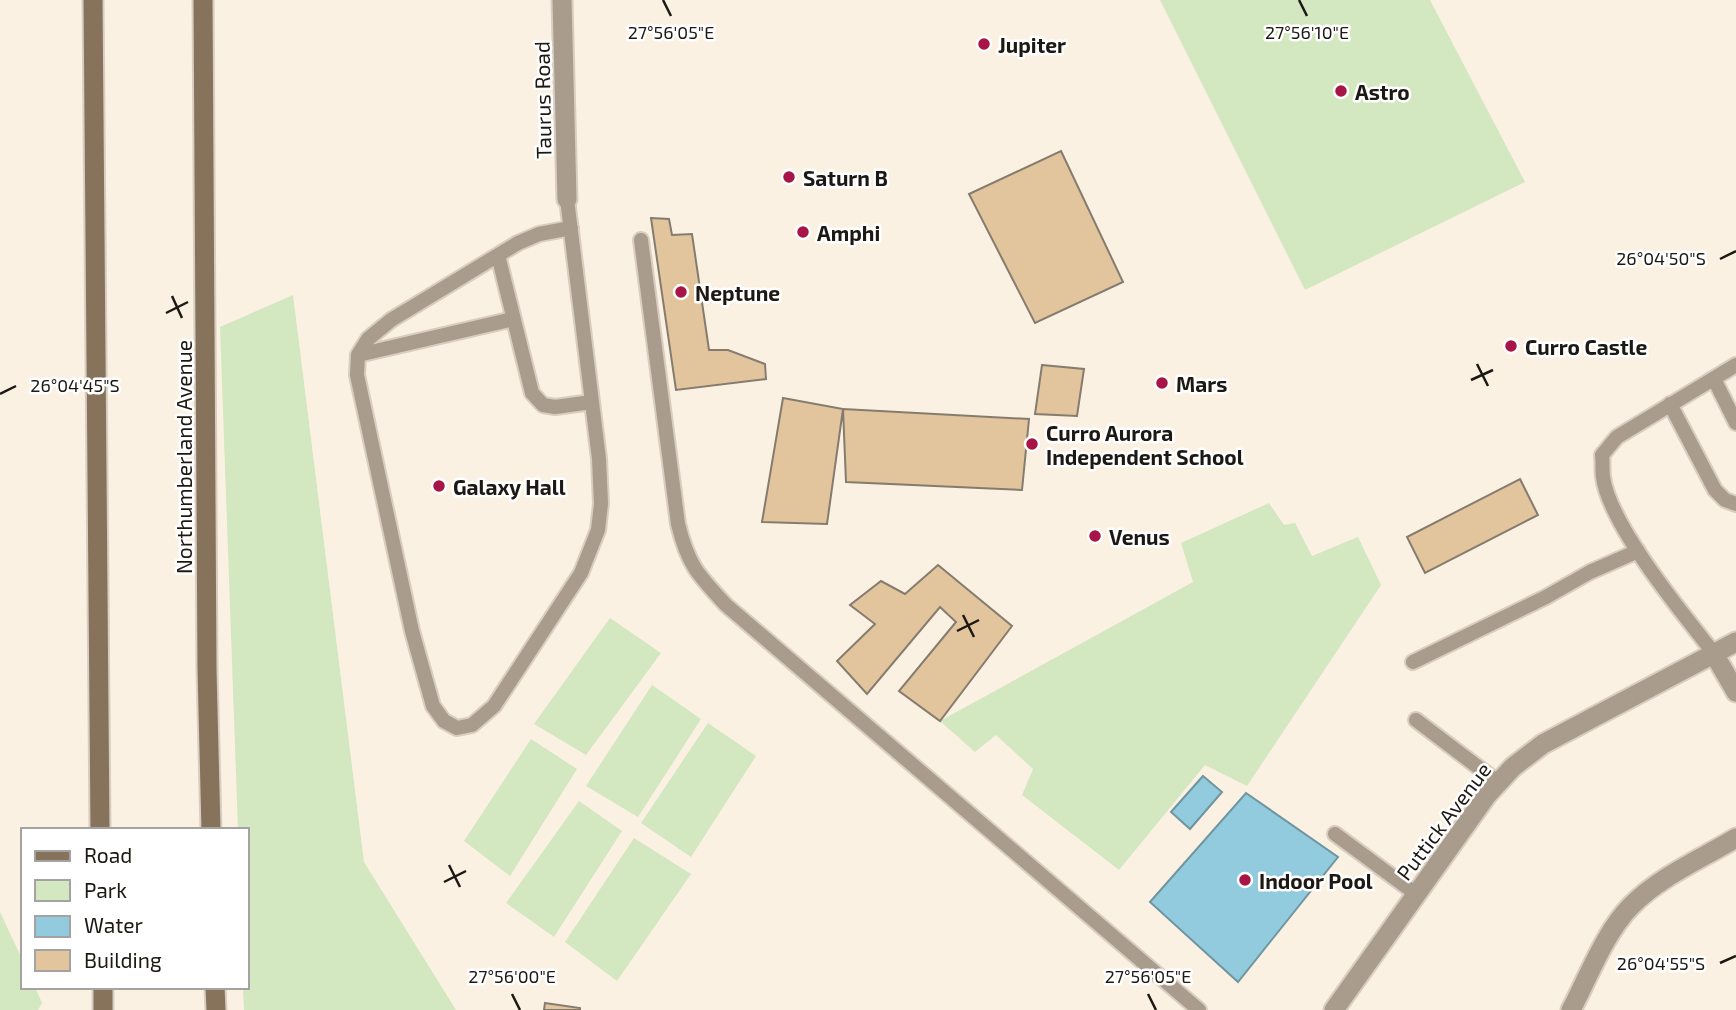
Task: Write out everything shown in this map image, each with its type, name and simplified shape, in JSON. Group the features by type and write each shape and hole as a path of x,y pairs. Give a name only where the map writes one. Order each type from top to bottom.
{"main road":[{"path":"93,0 100,828"},
{"name":"Northumberland Avenue","path":"203,0 207,655 211,828"},
{"path":"103,989 103,1010"},
{"path":"215,989 216,1010"}],"street":[{"name":"Taurus Road","path":"562,0 568,199"},
{"name":"Puttick Avenue","path":"1334,1010 1487,795 1513,767 1543,744 1736,642"},
{"path":"1713,652 1736,692"},
{"path":"1571,1010 1614,927 1630,906 1656,885 1736,838"}],"lane":[{"path":"568,199 592,402 601,504 598,530 581,573 494,706 472,725 457,728 444,720 433,706 412,631 357,375 358,355 368,339 391,320 498,255 539,233 571,228"},
{"path":"641,240 678,524 685,552 698,574 726,605 1199,1010"},
{"path":"498,255 532,393 543,405 555,407 592,402"},
{"path":"358,355 513,319"},
{"path":"1713,652 1638,551 1608,496 1603,477 1602,455 1617,438 1736,365"},
{"path":"1714,379 1736,424"},
{"path":"1670,404 1715,490 1725,500 1736,504"},
{"path":"1413,662 1590,572 1638,551"},
{"path":"1416,720 1499,783"},
{"path":"1335,834 1416,894"}],"green space":[{"name":"Astro","path":"1160,0 1430,0 1525,182 1305,290"},
{"path":"293,295 364,862 456,1010 244,1010 243,989 248,989 248,828 238,828 220,327"},
{"path":"1269,503 1284,525 1295,523 1312,556 1358,537 1381,585 1247,786 1205,765 1119,870 1022,795 1033,769 996,735 975,752 940,721 1193,582 1181,543"},
{"path":"610,618 661,653 586,755 534,724"},
{"path":"652,685 701,719 638,817 586,786"},
{"path":"708,723 756,756 691,857 641,823"},
{"path":"531,739 577,769 510,876 464,841"},
{"path":"579,801 622,831 554,937 506,903"},
{"path":"634,838 691,874 617,981 565,942"},
{"path":"0,912 21,957 21,989 36,989 42,1003 38,1010 0,1010"}],"water":[{"path":"1203,776 1222,792 1190,829 1171,812"},
{"name":"Indoor Pool","path":"1246,793 1338,857 1238,982 1150,902"}],"building":[{"path":"1061,151 1123,282 1035,323 969,194"},
{"name":"Neptune","path":"651,218 669,219 672,235 692,234 709,350 728,350 765,364 766,379 676,390"},
{"path":"1042,365 1084,369 1077,416 1035,414"},
{"path":"783,398 843,409 827,524 762,522"},
{"path":"843,409 1029,419 1022,490 846,482"},
{"path":"1520,479 1538,515 1425,573 1407,537"},
{"path":"938,565 1012,626 940,721 899,691 956,622 940,607 867,694 837,661 875,624 850,605 881,581 905,594"},
{"path":"545,1003 580,1008 580,1010 544,1010"}],"place":[{"name":"Jupiter","path":"984,44"},
{"name":"Astro","path":"1341,91"},
{"name":"Saturn B","path":"789,177"},
{"name":"Amphi","path":"803,232"},
{"name":"Neptune","path":"681,292"},
{"name":"Curro Castle","path":"1511,346"},
{"name":"Mars","path":"1162,383"},
{"name":"Curro Aurora Independent School","path":"1032,444"},
{"name":"Galaxy Hall","path":"439,486"},
{"name":"Venus","path":"1095,536"},
{"name":"Indoor Pool","path":"1245,880"}]}
